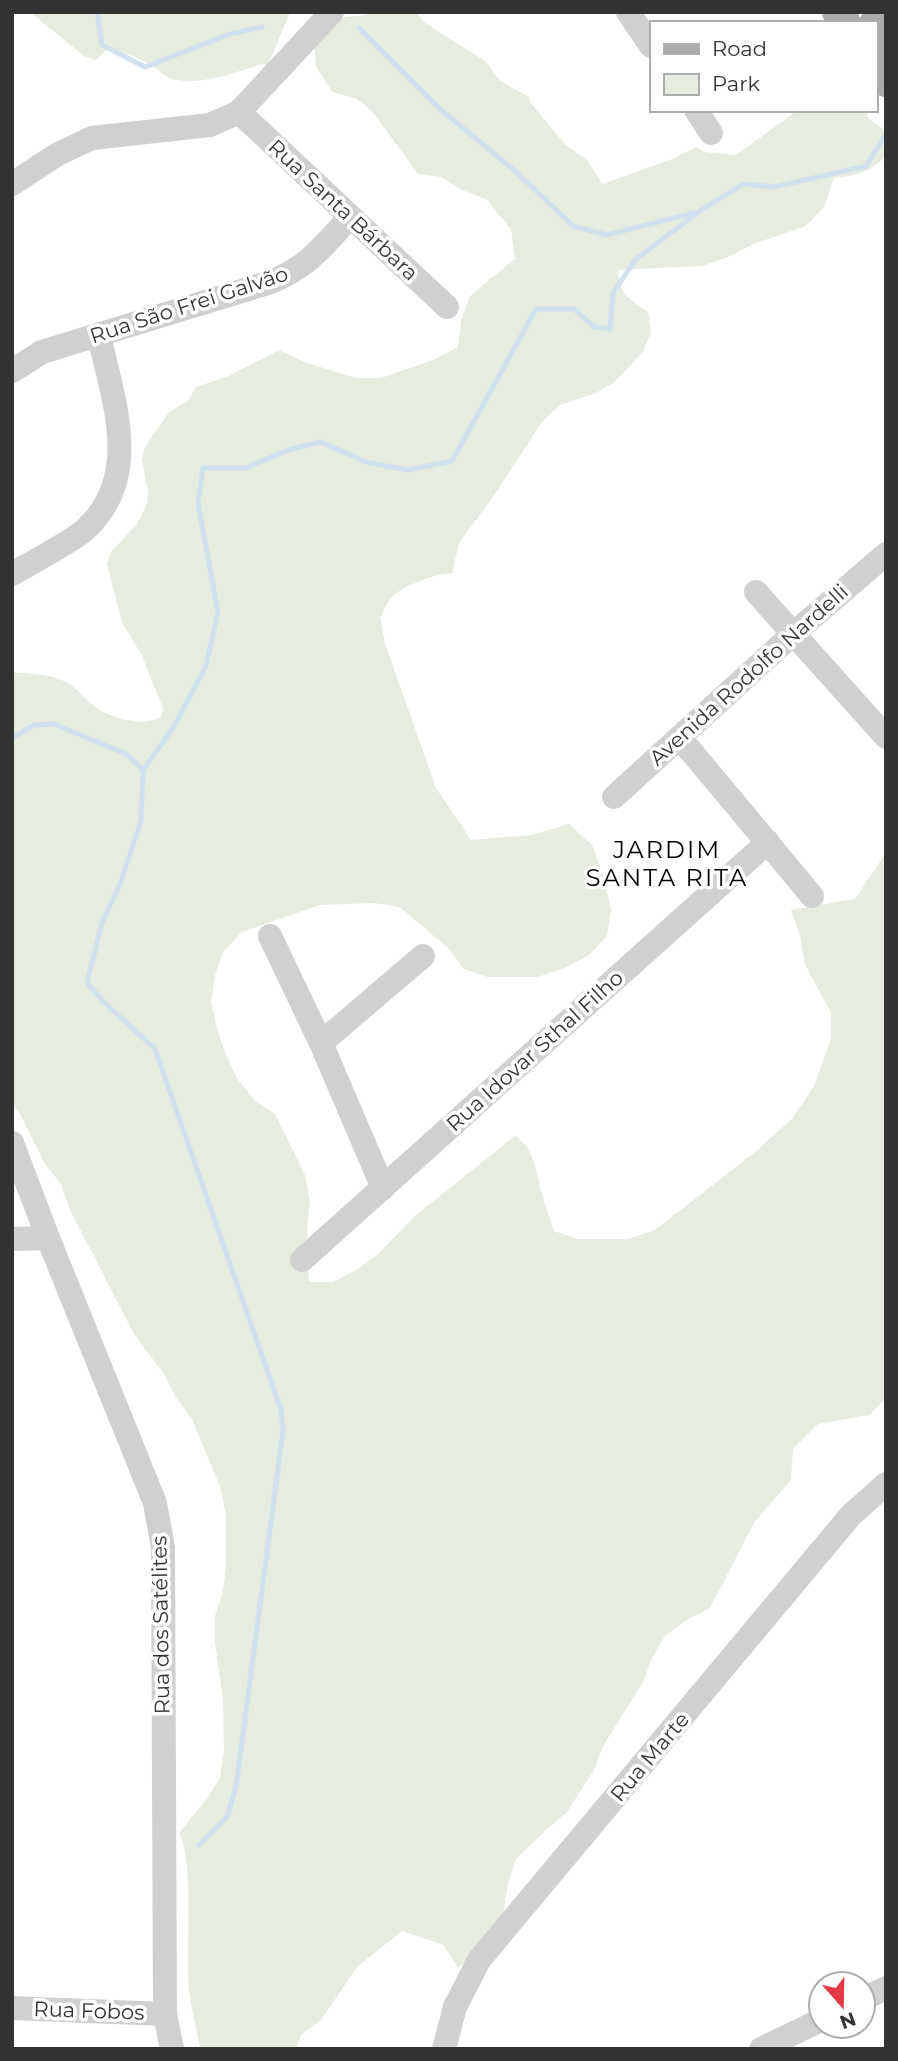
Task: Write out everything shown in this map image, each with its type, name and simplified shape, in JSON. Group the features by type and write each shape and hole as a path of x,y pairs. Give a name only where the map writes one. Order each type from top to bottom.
{"street":[{"path":"12,184 58,153 92,138 210,125 239,112 332,12"},
{"path":"628,12 650,45"},
{"name":"Rua Santa Bárbara","path":"239,112 447,307"},
{"path":"697,112 711,133"},
{"name":"Rua São Frei Galvão","path":"12,371 43,352 289,275 306,265 350,216"},
{"path":"12,574 85,530 104,508 114,485 120,462 120,438 99,335"},
{"name":"Avenida Rodolfo Nardelli","path":"614,796 886,554"},
{"path":"757,592 886,737"},
{"path":"680,738 812,896"},
{"name":"Rua Idovar Sthal Filho","path":"302,1260 768,842"},
{"path":"270,936 321,1043 383,1188"},
{"path":"321,1043 423,956"},
{"name":"Rua dos Satélites","path":"12,1143 155,1503 163,1548 165,2014 172,2049"},
{"path":"12,1239 48,1238"},
{"name":"Rua Marte","path":"444,2049 455,2007 479,1960 851,1515 886,1484"},
{"name":"Rua Marte","path":"459,2049 479,1991 508,1947 861,1524 886,1503"},
{"name":"Rua Fobos","path":"12,2008 165,2014"},
{"path":"761,2049 807,2027"}],"green space":[{"path":"30,12 290,12 268,65 263,64 208,79 186,81 168,77 143,60 122,53 105,51 96,60 84,56"},
{"path":"368,12 415,12 425,23 485,61 500,81 529,97 530,102 565,144 588,161 602,184 670,160 696,147 704,152 736,155 795,112 867,112 868,118 886,131 886,156 862,172 834,178 824,207 806,226 753,244 702,266 618,270 626,296 648,312 651,333 642,353 613,383 596,393 560,405 541,423 493,497 459,543 452,573 430,578 397,593 390,599 380,617 385,644 436,788 471,840 532,835 569,824 592,845 611,910 607,936 589,955 538,977 488,977 464,969 449,949 400,907 374,903 320,905 242,932 223,952 215,975 211,1002 217,1029 238,1080 254,1100 275,1114 305,1175 310,1202 307,1228 309,1282 333,1282 358,1269 378,1254 415,1216 515,1136 531,1154 554,1231 578,1239 628,1239 655,1230 754,1153 792,1119 814,1086 831,1039 831,1013 805,964 800,936 791,910 855,899 886,853 886,1398 869,1415 818,1424 793,1449 791,1480 755,1521 710,1608 685,1621 665,1636 652,1658 643,1682 603,1746 594,1770 567,1812 516,1859 496,1934 477,1953 458,1968 444,1945 402,1931 357,1967 321,2020 301,2035 296,2049 200,2049 189,1990 187,1864 179,1833 207,1799 220,1778 224,1752 223,1701 215,1642 215,1616 223,1592 226,1566 226,1516 221,1489 192,1419 177,1399 164,1374 134,1334 70,1210 61,1184 45,1164 20,1114 12,1104 12,672 60,679 74,687 95,707 119,718 147,722 162,716 163,708 142,656 122,622 107,564 111,552 137,524 147,505 148,492 142,460 145,447 169,412 188,401 196,387 229,376 279,350 304,362 356,378 381,378 433,360 458,347 461,320 470,296 515,259 511,229 486,199 462,190 441,177 418,174 372,111 357,99 332,92 316,66 314,40 328,19 367,15"}],"waterway":[{"path":"97,12 102,45 145,67 230,34 262,27"},
{"path":"359,28 440,109 514,170 573,226 607,235 694,213"},
{"path":"199,1845 227,1817 236,1787 283,1431 281,1410 155,1049 87,983 102,923 120,884 141,821 143,770 173,728 206,666 218,612 198,503 203,468 246,468 288,450 321,442 366,462 408,470 452,461 536,309 574,309 594,327 610,329 613,293 636,259 700,211 743,184 774,187 866,166 886,134"},
{"path":"12,738 34,725 54,724 126,754 143,770"}],"district":[{"name":"JARDIM SANTA RITA","path":"667,864"}]}
